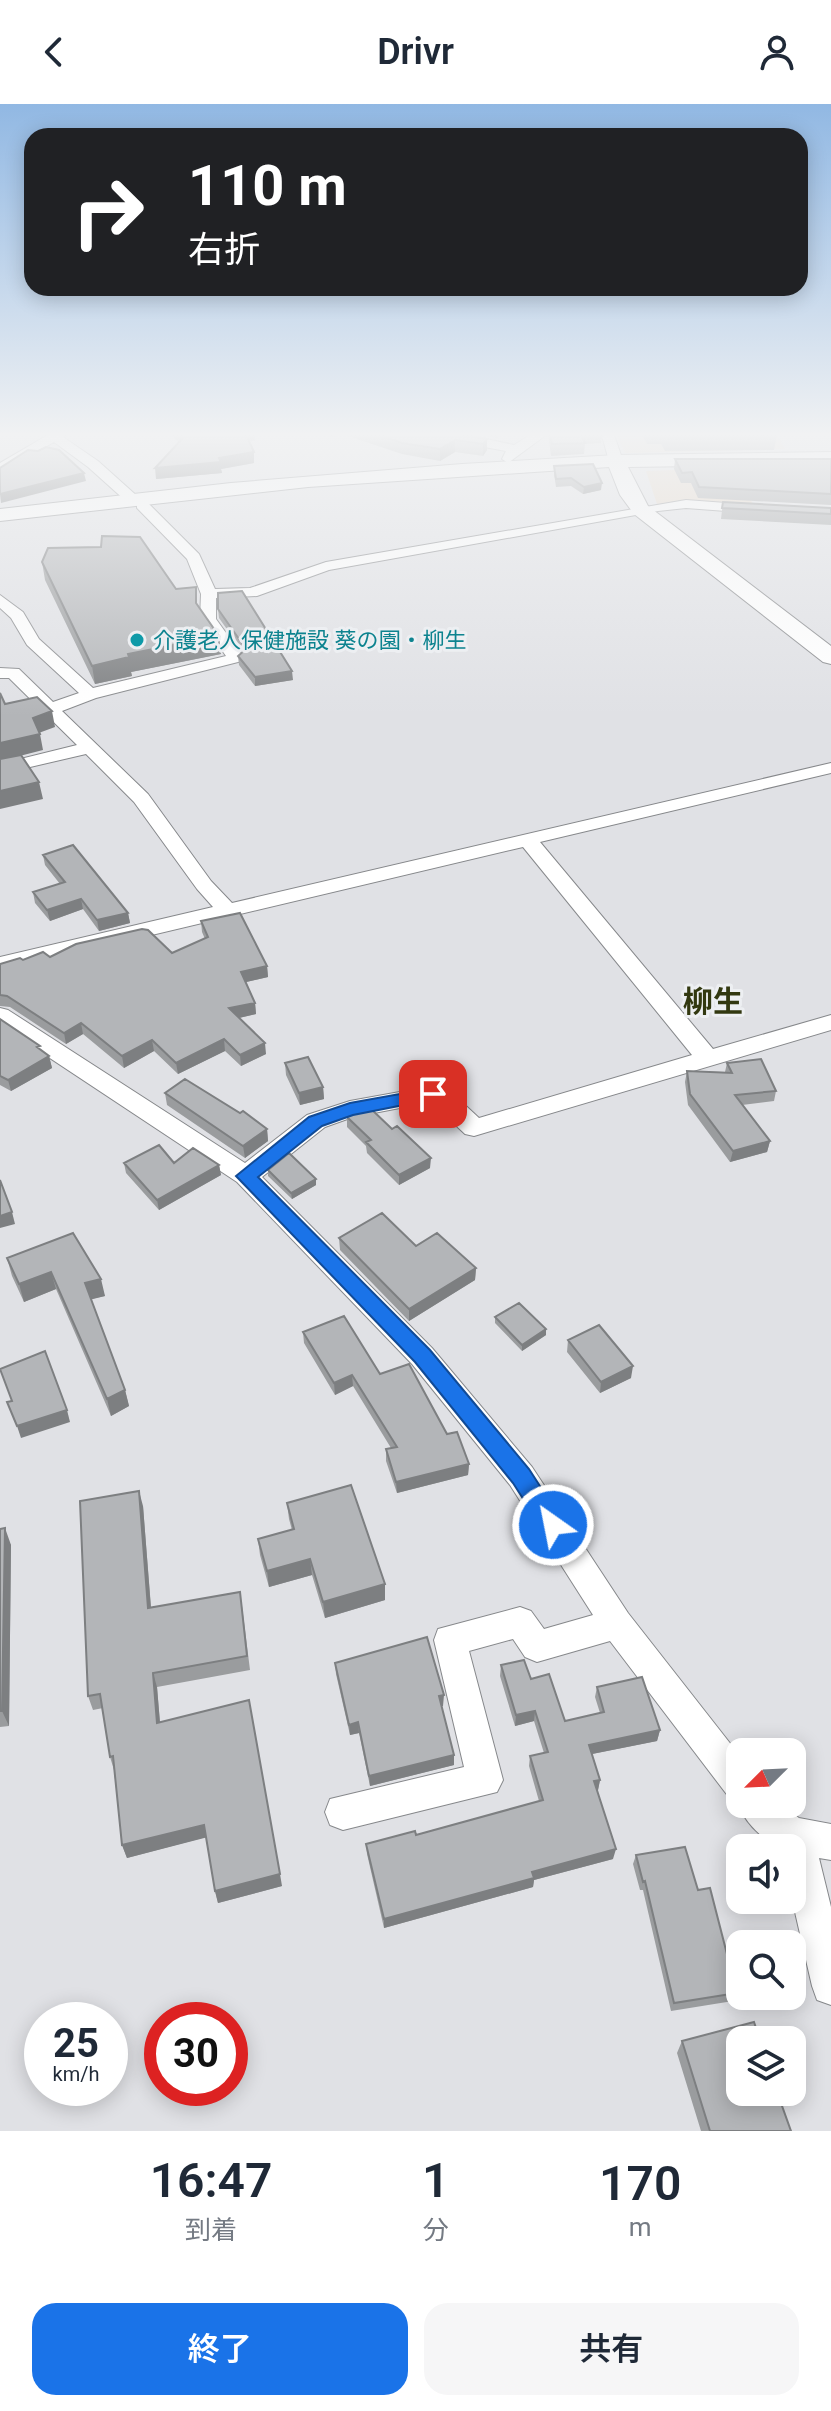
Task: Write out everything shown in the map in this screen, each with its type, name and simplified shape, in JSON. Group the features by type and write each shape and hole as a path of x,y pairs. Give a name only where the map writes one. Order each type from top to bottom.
{"main road":[{"path":"662,527 831,657"}],"street":[{"path":"49,710 90,694 236,658 208,619 209,594 194,557 162,527"},
{"path":"209,594 252,593 326,566 548,527"},
{"path":"1,589 33,642 90,694"},
{"path":"0,673 13,673 141,798 204,885 229,912"},
{"path":"0,769 89,748"},
{"path":"0,964 831,768"},
{"path":"528,840 708,1059"},
{"path":"0,1015 246,1176 422,1356 521,1476 617,1624 726,1766"},
{"path":"246,1176 316,1121 350,1109 433,1094 444,1099 474,1128 831,1022"},
{"path":"343,1812 485,1780 450,1640 520,1622 537,1646 617,1624"},
{"path":"772,1818 814,1840 831,1986"}],"building":[{"path":"102,536 140,537 176,589 196,587 196,603 219,636 128,654 129,657 92,666 42,562 48,548 101,547"},
{"path":"242,591 292,671 255,677 238,656 246,649 218,609 218,593"},
{"path":"0,693 5,704 37,697 52,711 33,718 40,734 0,743"},
{"path":"21,755 39,782 0,791 0,759"},
{"path":"73,845 128,913 97,920 81,899 47,910 33,892 65,882 43,855"},
{"path":"240,913 267,966 241,972 255,1003 229,1008 265,1043 240,1055 224,1039 176,1063 152,1040 122,1056 81,1023 64,1033 7,996 0,995 0,964 43,952 50,957 76,944 142,929 148,930 172,953 208,937 201,921"},
{"path":"0,1019 40,1046 37,1047 49,1056 8,1080 0,1076"},
{"path":"308,1057 323,1087 299,1093 285,1063"},
{"path":"761,1059 776,1091 735,1095 770,1141 733,1151 690,1094 687,1071 732,1073 727,1063"},
{"path":"185,1079 240,1113 243,1111 267,1129 243,1146 165,1093"},
{"path":"369,1107 392,1129 397,1126 431,1158 399,1175 366,1142 371,1140 347,1117"},
{"path":"159,1145 174,1163 193,1148 219,1165 157,1200 124,1163"},
{"path":"289,1153 316,1179 291,1193 268,1170"},
{"path":"0,1180 12,1212 0,1216"},
{"path":"382,1213 416,1246 437,1233 476,1268 409,1309 339,1238"},
{"path":"73,1233 101,1279 85,1283 125,1390 107,1399 51,1272 19,1284 7,1258"},
{"path":"519,1303 546,1329 522,1345 495,1317"},
{"path":"344,1316 380,1374 409,1364 447,1434 457,1432 469,1464 396,1482 386,1449 397,1447 352,1375 334,1383 303,1332"},
{"path":"599,1325 633,1366 601,1382 568,1340"},
{"path":"45,1351 67,1410 17,1426 7,1402 12,1401 0,1369"},
{"path":"351,1485 385,1584 323,1602 310,1559 267,1571 258,1539 294,1529 287,1503"},
{"path":"139,1491 148,1608 240,1592 247,1656 153,1673 157,1723 249,1700 280,1874 215,1891 204,1825 122,1845 113,1756 110,1757 100,1694 88,1696 80,1501"},
{"path":"5,1528 2,1711 0,1711 0,1529"},
{"path":"427,1637 444,1695 439,1696 454,1755 369,1776 358,1722 349,1725 335,1663"},
{"path":"524,1660 531,1679 549,1674 565,1721 604,1712 597,1687 642,1677 660,1730 589,1745 600,1780 594,1781 616,1849 532,1872 534,1878 384,1919 366,1844 415,1831 416,1835 543,1800 530,1756 548,1752 535,1711 516,1715 501,1665"},
{"path":"685,1847 698,1890 710,1888 726,1950 726,1995 674,2003 636,1855"},
{"path":"726,2029 726,2106 782,2106 791,2131 710,2131 682,2041"}],"place":[{"name":"介護老人保健施設 葵の園・柳生","path":"137,640"}],"district":[{"name":"柳生","path":"713,1001"}],"route":[{"path":"433,1094 350,1109 316,1121 246,1176 422,1356 521,1476 553,1525"}]}
